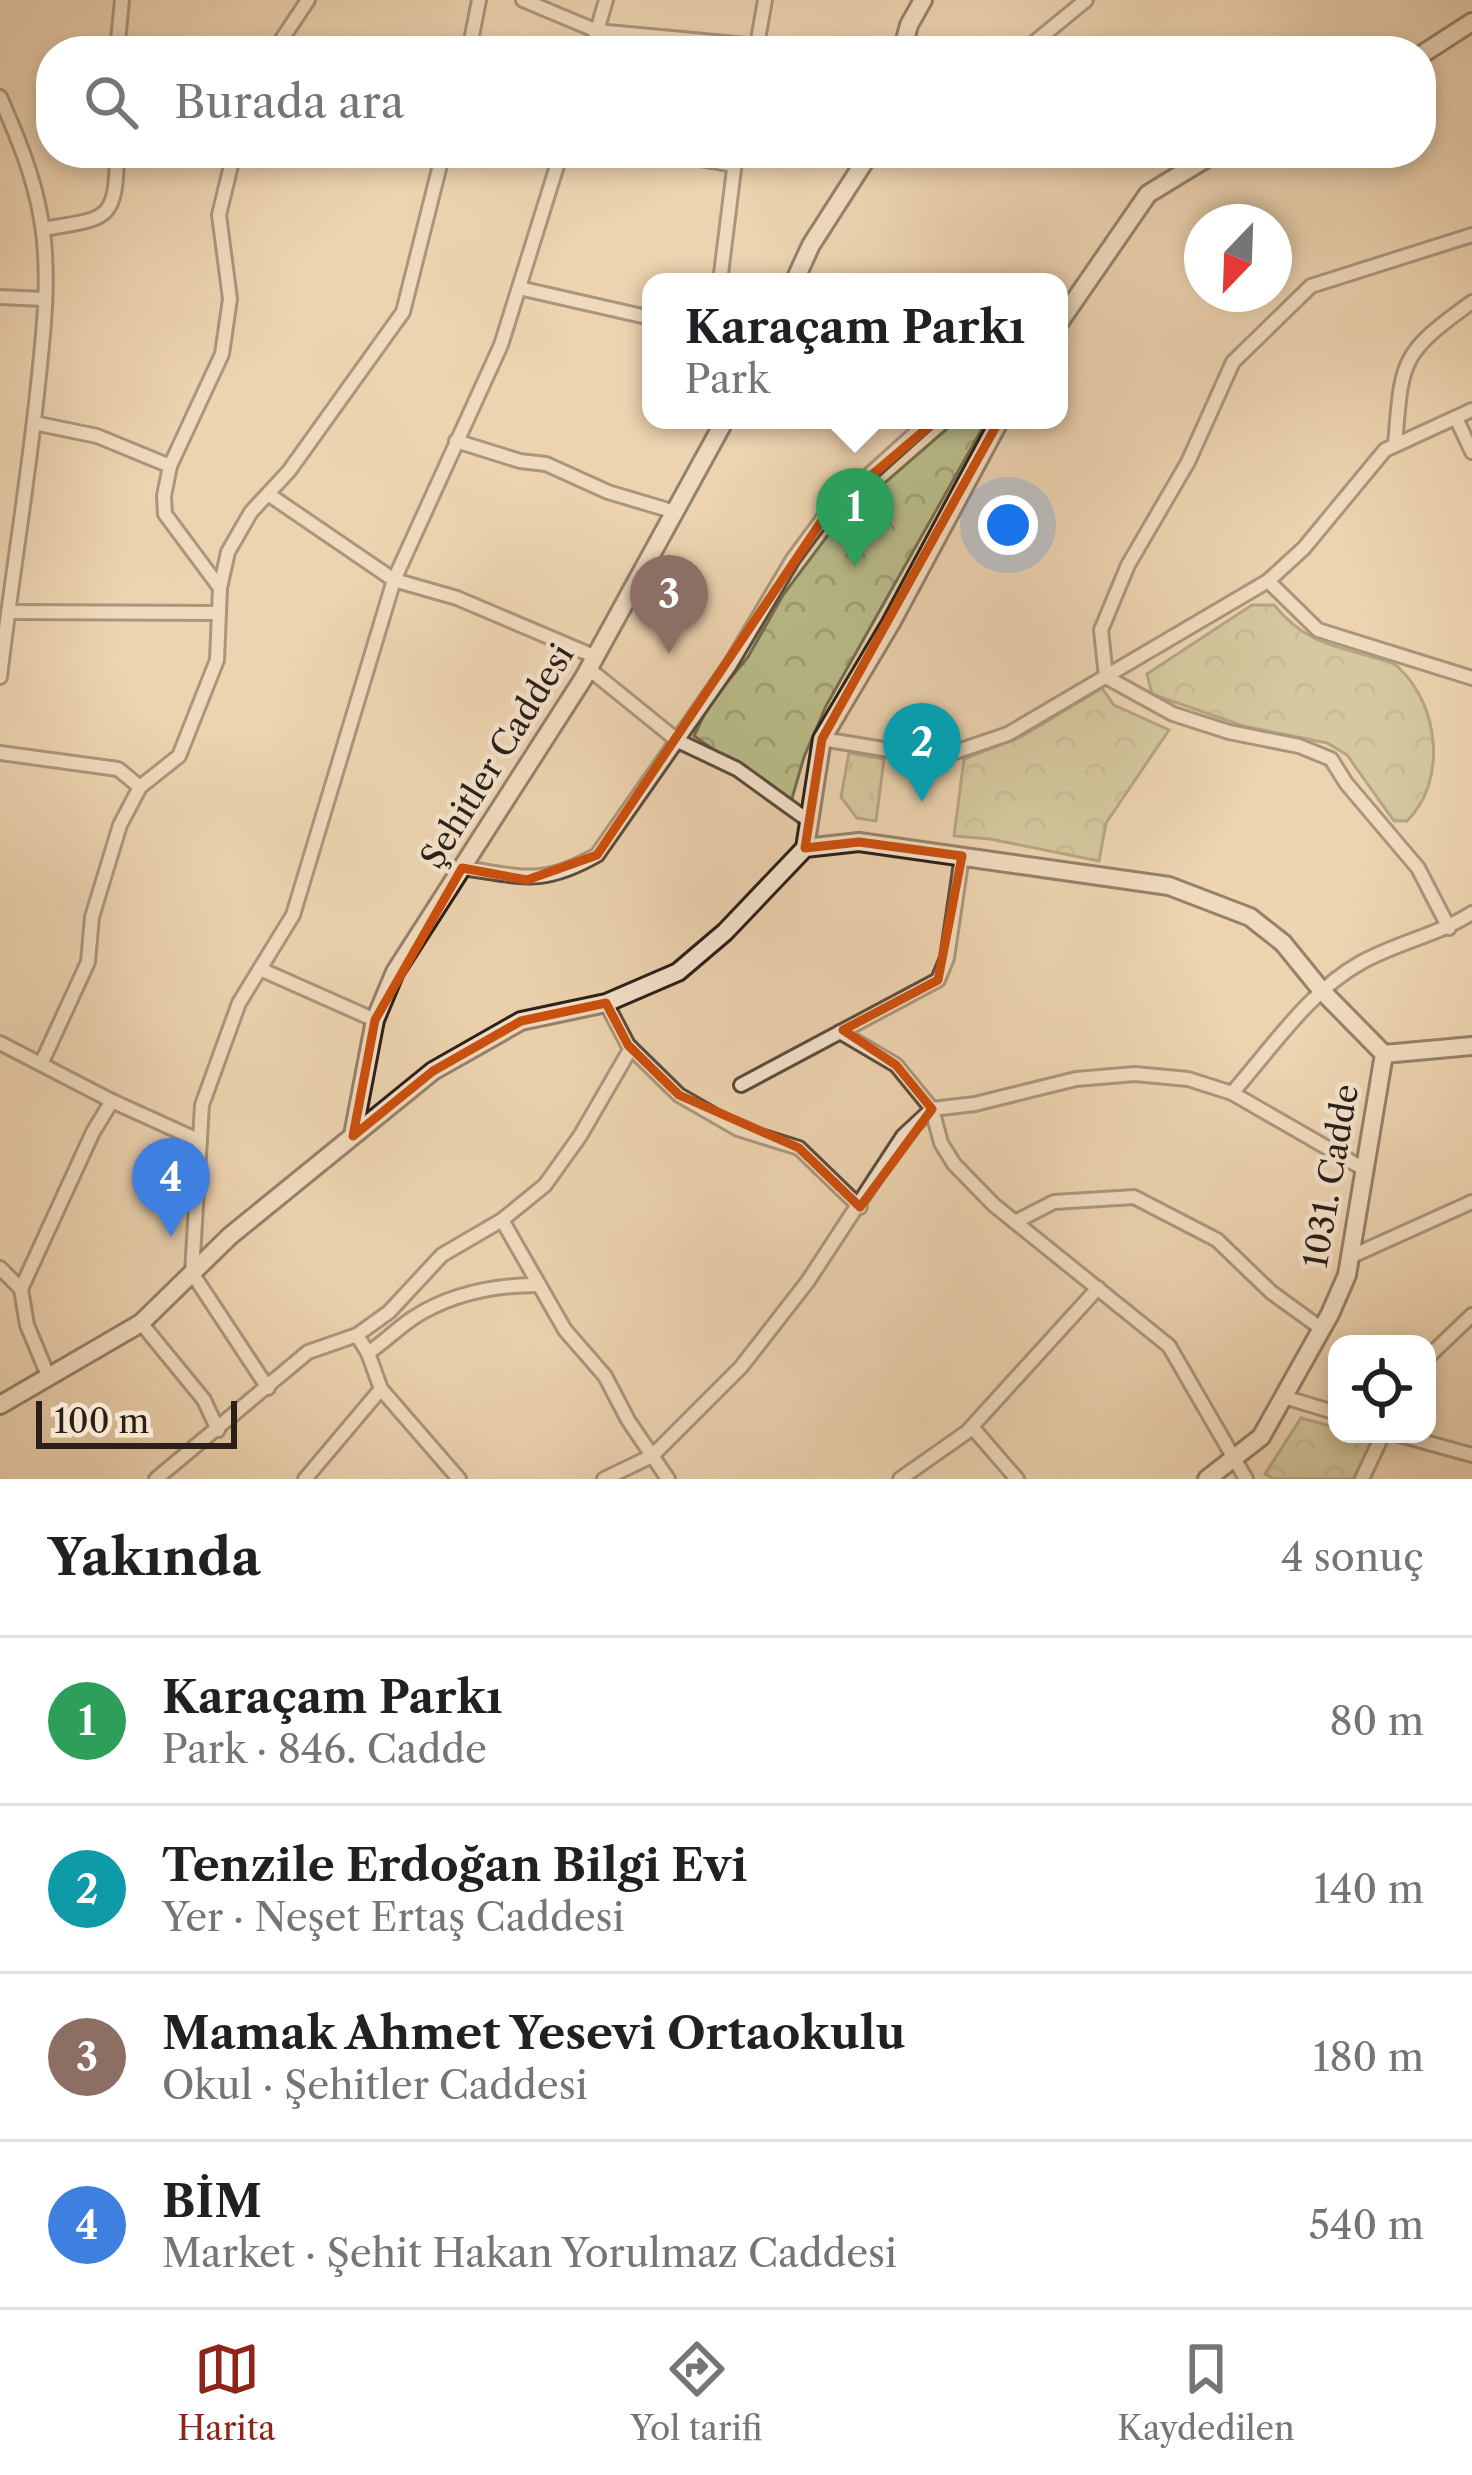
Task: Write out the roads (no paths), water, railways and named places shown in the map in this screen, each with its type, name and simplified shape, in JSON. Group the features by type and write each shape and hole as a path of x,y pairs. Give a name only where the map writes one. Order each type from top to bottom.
{"street":[{"path":"118,36 122,0"},
{"path":"284,36 308,0"},
{"path":"472,36 479,0"},
{"path":"523,0 597,31 644,36"},
{"path":"596,36 606,0"},
{"path":"759,36 766,0"},
{"path":"906,36 923,0"},
{"path":"1042,36 1086,0"},
{"path":"1436,46 1472,22"},
{"path":"0,97 23,149 43,229 44,299 34,423 0,677"},
{"path":"43,229 87,222 106,213 117,192 117,168"},
{"path":"220,587 165,514 164,496 170,466 222,354 230,298 219,215 231,168"},
{"path":"43,1062 88,962 92,917 107,862 140,787 179,756 217,660 220,587 228,552 250,512 290,471 403,313 439,168"},
{"path":"268,1388 192,1273 202,1105 239,1003 293,916 394,580 501,345 556,168"},
{"path":"721,273 734,168"},
{"path":"798,273 811,244 860,168"},
{"path":"1068,310 1148,194 1190,168"},
{"path":"1106,677 1101,630 1128,565 1188,462 1233,362 1311,286 1472,235"},
{"path":"518,288 642,316"},
{"path":"0,297 44,299"},
{"path":"1395,445 1400,375 1422,338 1472,302"},
{"path":"823,739 893,752 955,752 1009,734 1268,580 1304,548 1385,450 1472,410"},
{"path":"1456,418 1472,452"},
{"path":"34,423 98,436 170,466"},
{"name":"Şehitler Caddesi","path":"353,1136 375,1020 395,972 592,663 720,429"},
{"path":"462,868 527,880 565,873 597,855 730,665 793,559 827,513 920,429"},
{"path":"0,1402 141,1323 230,1236 433,1072 521,1021 606,1003 678,972 725,932 805,848 823,739 995,429"},
{"path":"456,441 546,464 608,492 675,512"},
{"path":"268,494 394,580 457,598 592,663 678,741 737,769 809,821"},
{"path":"0,536 17,539"},
{"path":"1268,580 1318,629 1472,678"},
{"path":"8,612 219,614"},
{"path":"1106,677 1173,714 1229,732 1299,746 1331,759 1418,868 1449,928"},
{"path":"0,753 118,769 140,787"},
{"path":"805,848 859,842 1169,886 1250,916 1283,943 1384,1054 1472,1046"},
{"path":"741,1085 938,980 947,958 962,856"},
{"path":"1232,1093 1322,991 1360,962 1449,928 1472,913"},
{"path":"260,969 375,1020"},
{"path":"606,1003 631,1048 679,1095 738,1129 799,1148 860,1207"},
{"path":"840,1032 896,1065 932,1109 941,1143 954,1164 1015,1222 1169,1346 1246,1479"},
{"path":"0,1043 200,1141"},
{"path":"156,1479 308,1352 357,1335 389,1312 442,1255 502,1220 545,1185 631,1048"},
{"name":"1031. Cadde","path":"1207,1479 1262,1437 1347,1275 1384,1054"},
{"path":"604,1479 652,1456 752,1354 860,1207 903,1136 932,1109 975,1104 1076,1078 1135,1074 1188,1079 1232,1093 1364,1169"},
{"path":"49,1378 27,1325 21,1289 112,1101"},
{"path":"1015,1222 1054,1202 1134,1197 1216,1240 1271,1292 1322,1329"},
{"path":"1350,1257 1472,1202"},
{"path":"502,1220 565,1330 604,1376 668,1479"},
{"path":"0,1268 21,1289"},
{"path":"368,1353 411,1320 443,1303 503,1285 539,1285"},
{"path":"900,1479 972,1427 1098,1288"},
{"path":"1436,1349 1472,1315"},
{"path":"141,1323 204,1400 218,1430"},
{"path":"357,1335 381,1389 459,1479"},
{"path":"305,1479 381,1389"},
{"path":"1284,1397 1328,1410"},
{"path":"972,1427 1017,1479"},
{"path":"1363,1479 1379,1443"},
{"path":"1429,1443 1472,1455"}],"place":[{"name":"Karaçam Parkı","path":"855,567"},
{"name":"Mamak Ahmet Yesevi Ortaokulu","path":"669,654"},
{"name":"Tenzile Erdoğan Bilgi Evi","path":"922,802"},
{"name":"BİM","path":"171,1237"}]}
